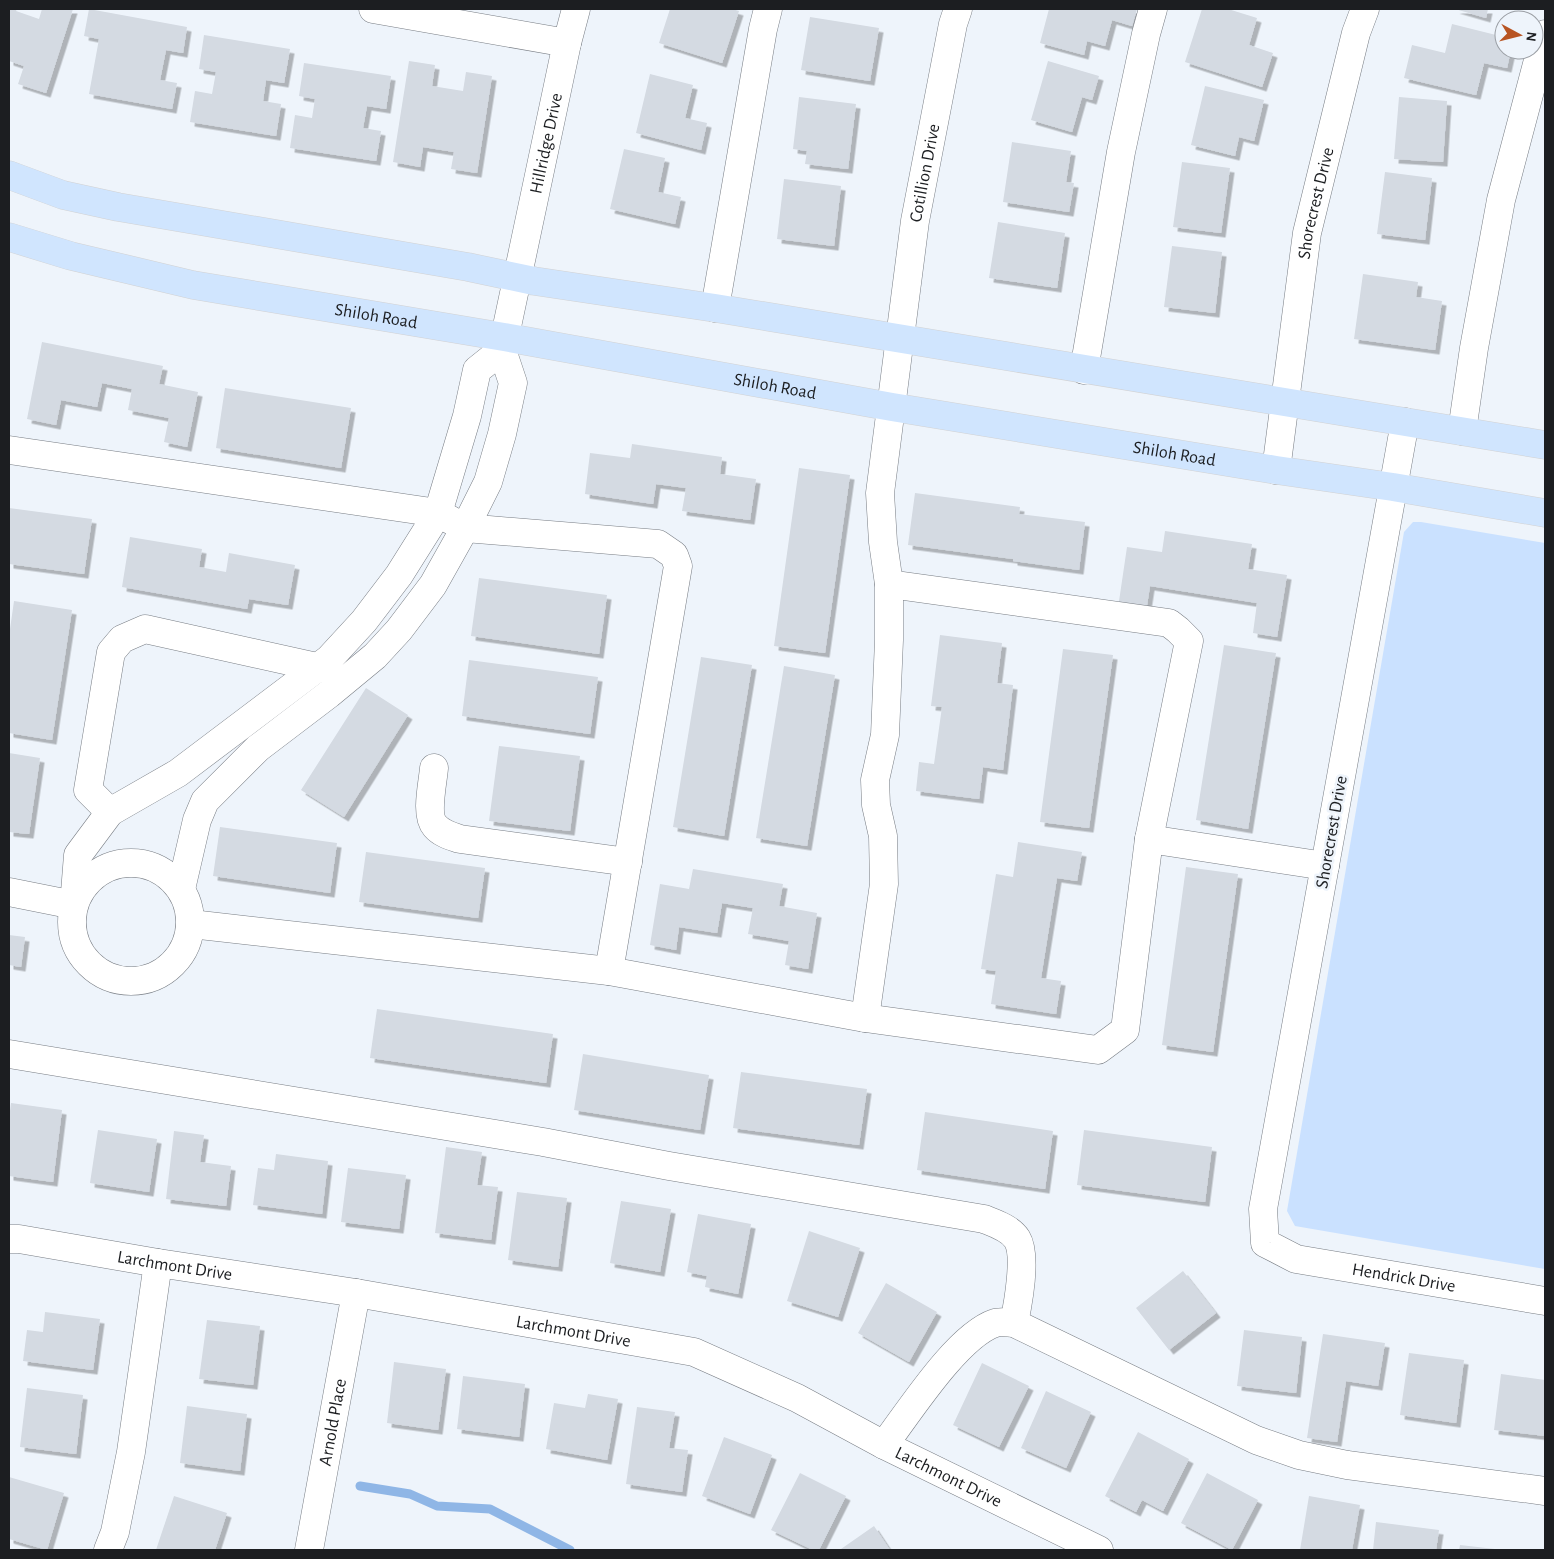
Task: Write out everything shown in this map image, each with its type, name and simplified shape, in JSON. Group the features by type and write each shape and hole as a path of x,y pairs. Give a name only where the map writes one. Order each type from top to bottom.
{"main road":[{"path":"9,175 63,195 118,207 517,277 1545,445"},
{"name":"Shiloh Road","path":"9,237 71,256 193,285 503,344 1545,513"}],"street":[{"path":"373,9 567,43"},
{"name":"Hillridge Drive","path":"503,344 567,43 576,9"},
{"path":"715,308 768,9"},
{"name":"Cotillion Drive","path":"866,1018 884,884 883,836 876,805 876,780 885,735 889,584 883,542 880,493 915,221 953,24 958,9"},
{"path":"1084,370 1121,152 1153,9"},
{"name":"Shorecrest Drive","path":"1276,470 1307,233 1356,33 1365,9"},
{"path":"1462,431 1474,348 1501,200 1545,34"},
{"path":"74,905 82,887 96,874 113,864 132,862 151,865 168,874 181,889 189,905 191,924 187,944 176,961 161,974 142,981 122,981 102,975 87,962 76,945 72,925 78,855 110,812 178,773 328,659 364,621 399,575 438,513 467,416 477,370 503,344"},
{"path":"181,889 197,820 205,801 258,748 375,656 399,630 433,585 488,482 502,434 512,384 503,344"},
{"name":"Shorecrest Drive","path":"1265,1243 1263,1208 1405,422"},
{"path":"9,450 438,513 465,528 658,544 674,555 678,566 609,971"},
{"path":"191,924 609,971 866,1018 1098,1050 1125,1030 1149,839 1189,641 1168,623 889,584"},
{"path":"110,812 88,790 112,652 122,639 145,629 318,667 350,676"},
{"path":"434,768 430,808 434,825 445,834 460,839 628,862"},
{"path":"1149,839 1325,866"},
{"path":"9,892 74,905"},
{"path":"9,1054 542,1142 669,1166 984,1219 1002,1227 1016,1238 1021,1252 1018,1302 1014,1323"},
{"name":"Larchmont Drive","path":"9,1238 356,1294 694,1352 797,1398 884,1445 1099,1550"},
{"name":"Hendrick Drive","path":"1265,1243 1296,1258 1545,1301"},
{"path":"108,1550 115,1532 131,1452 158,1263"},
{"name":"Arnold Place","path":"309,1550 356,1294"},
{"path":"884,1445 944,1366 970,1337 996,1322 1014,1323 1256,1440 1299,1455 1347,1465 1545,1491"}],"shaded area":[{"path":"1413,522 1545,543 1545,1269 1295,1226 1287,1211 1404,532"}],"building":[{"path":"9,9 17,9 16,11 39,19 42,9 73,9 46,93 18,84 24,66 9,61"},
{"path":"89,9 187,27 183,53 166,50 160,80 177,83 172,109 89,94 99,39 84,36"},
{"path":"670,9 732,9 739,11 722,63 659,43"},
{"path":"1049,9 1137,9 1132,26 1112,20 1105,46 1087,41 1084,55 1040,43"},
{"path":"1202,9 1228,9 1257,18 1249,45 1273,53 1262,87 1185,62"},
{"path":"1455,9 1488,9 1486,18"},
{"path":"810,17 879,28 870,81 801,70"},
{"path":"1452,24 1494,34 1494,60 1509,60 1507,68 1484,63 1476,95 1404,78 1412,45 1445,53"},
{"path":"204,35 290,49 284,83 266,80 263,101 281,104 276,136 190,122 195,91 212,94 216,72 199,69"},
{"path":"409,61 435,65 432,86 463,91 466,72 492,76 477,173 451,169 454,152 423,147 420,167 393,162"},
{"path":"1048,61 1099,76 1092,100 1082,97 1072,132 1031,120"},
{"path":"304,63 391,76 386,109 367,106 363,128 381,131 376,161 290,148 295,115 312,118 315,99 299,96"},
{"path":"650,74 693,85 685,118 707,123 701,150 636,133"},
{"path":"1205,86 1264,100 1254,141 1239,137 1235,156 1191,145"},
{"path":"799,97 856,104 848,169 805,164 807,151 793,149"},
{"path":"1399,97 1447,101 1443,162 1394,159"},
{"path":"1012,142 1071,151 1066,182 1074,183 1069,212 1003,202"},
{"path":"624,149 665,158 658,192 681,197 675,224 610,209"},
{"path":"1182,162 1230,168 1221,233 1173,227"},
{"path":"1385,172 1432,178 1425,240 1377,234"},
{"path":"784,179 841,186 834,246 777,239"},
{"path":"998,222 1065,233 1057,288 989,278"},
{"path":"1172,246 1222,252 1215,313 1164,307"},
{"path":"1363,274 1418,282 1416,297 1442,301 1435,350 1354,339"},
{"path":"42,342 163,366 159,384 198,392 187,447 164,442 169,418 128,410 132,389 102,383 97,407 61,400 56,425 27,419"},
{"path":"225,388 351,408 341,468 216,448"},
{"path":"632,444 722,457 720,474 756,479 750,520 682,511 686,488 656,484 653,504 585,494 590,453 630,458"},
{"path":"799,468 850,475 825,653 774,646"},
{"path":"915,493 1020,507 1019,514 1085,522 1079,570 908,545"},
{"path":"9,508 92,519 84,574 9,564"},
{"path":"1165,531 1252,544 1248,569 1287,575 1277,637 1253,633 1257,603 1150,586 1146,612 1118,608 1127,547 1162,552"},
{"path":"130,537 202,549 199,567 226,572 229,553 295,565 288,605 249,599 247,609 122,587"},
{"path":"479,578 607,595 599,654 471,636"},
{"path":"14,601 72,610 52,740 9,733 9,636"},
{"path":"940,635 1002,643 997,683 1013,685 1003,770 983,767 979,799 916,791 919,762 934,764 942,707 931,706"},
{"path":"1224,645 1276,653 1248,829 1196,820"},
{"path":"1063,649 1113,655 1089,828 1040,822"},
{"path":"701,657 752,665 724,836 673,827"},
{"path":"469,660 598,677 590,734 462,716"},
{"path":"784,666 835,675 807,846 756,838"},
{"path":"366,688 408,715 344,817 301,790"},
{"path":"499,746 580,756 570,831 489,821"},
{"path":"9,753 40,758 29,834 9,832"},
{"path":"220,827 337,843 330,893 213,876"},
{"path":"1018,842 1082,852 1077,881 1057,878 1041,978 1061,981 1056,1014 991,1004 996,971 981,969 996,874 1013,877"},
{"path":"366,852 485,868 478,918 359,902"},
{"path":"1186,867 1238,874 1213,1052 1162,1045"},
{"path":"693,869 783,884 779,906 817,913 808,969 785,965 789,941 748,934 753,908 722,903 717,933 679,927 676,950 650,945 660,884 689,889"},
{"path":"9,935 25,937 21,967 9,965"},
{"path":"377,1009 553,1034 546,1083 370,1058"},
{"path":"583,1054 709,1075 700,1130 574,1110"},
{"path":"741,1072 867,1089 859,1145 733,1128"},
{"path":"11,1103 62,1110 53,1182 9,1176 9,1119"},
{"path":"925,1112 1053,1131 1045,1189 917,1170"},
{"path":"98,1130 157,1139 149,1192 90,1183"},
{"path":"1084,1130 1212,1147 1205,1202 1077,1185"},
{"path":"174,1131 204,1135 200,1162 231,1166 226,1206 166,1199"},
{"path":"446,1147 482,1152 477,1185 498,1187 491,1240 435,1233"},
{"path":"276,1154 328,1161 322,1214 253,1205 258,1168 274,1170"},
{"path":"348,1168 406,1175 399,1229 341,1222"},
{"path":"517,1192 567,1198 558,1267 508,1260"},
{"path":"621,1201 671,1209 660,1272 610,1263"},
{"path":"698,1214 751,1224 738,1294 705,1287 707,1276 687,1272"},
{"path":"809,1231 860,1248 838,1317 787,1301"},
{"path":"1183,1271 1216,1313 1169,1350 1136,1308"},
{"path":"886,1283 937,1312 909,1362 858,1333"},
{"path":"45,1312 100,1319 93,1370 23,1361 27,1330 43,1332"},
{"path":"207,1320 260,1326 253,1385 199,1379"},
{"path":"1244,1330 1302,1337 1296,1393 1237,1386"},
{"path":"1323,1334 1385,1343 1378,1386 1346,1381 1337,1442 1307,1438"},
{"path":"1409,1353 1464,1360 1456,1423 1400,1415"},
{"path":"394,1362 446,1369 438,1430 387,1423"},
{"path":"982,1363 1029,1386 999,1447 953,1425"},
{"path":"1501,1374 1545,1380 1545,1436 1494,1430"},
{"path":"463,1376 525,1384 519,1437 457,1429"},
{"path":"27,1388 83,1395 76,1454 20,1447"},
{"path":"1046,1391 1091,1412 1066,1468 1021,1448"},
{"path":"588,1394 618,1399 607,1460 546,1449 554,1403 585,1408"},
{"path":"187,1406 247,1414 240,1471 180,1463"},
{"path":"637,1407 675,1412 669,1448 688,1450 682,1492 626,1484"},
{"path":"1138,1432 1189,1459 1163,1511 1142,1500 1136,1512 1105,1496"},
{"path":"724,1437 772,1455 750,1514 702,1496"},
{"path":"800,1473 846,1496 819,1550 813,1550 771,1530"},
{"path":"1207,1473 1258,1500 1232,1550 1181,1523"},
{"path":"9,1477 64,1493 47,1550 9,1539"},
{"path":"174,1496 227,1513 215,1550 156,1550"},
{"path":"1309,1496 1360,1505 1352,1550 1300,1550"},
{"path":"1376,1522 1439,1530 1436,1550 1373,1550"},
{"path":"874,1526 890,1550 841,1549"},
{"path":"1460,1545 1495,1549 1495,1550 1459,1550"}],"waterway":[{"path":"360,1486 410,1494 437,1506 490,1509 570,1550"}]}
